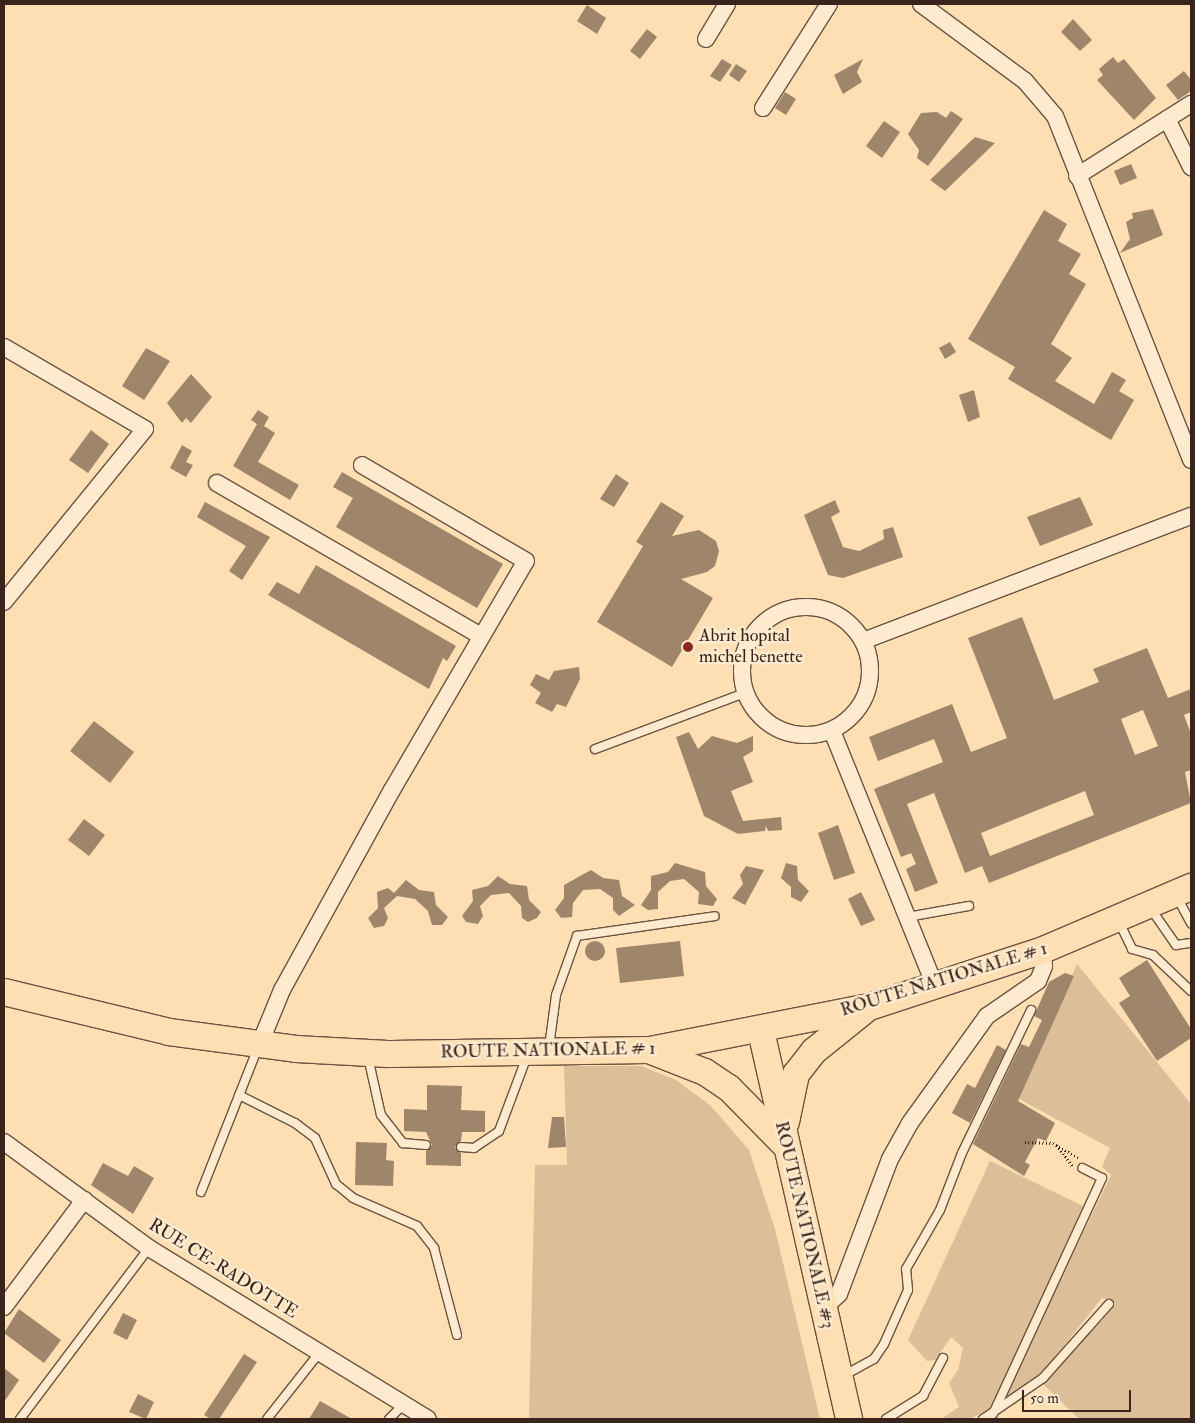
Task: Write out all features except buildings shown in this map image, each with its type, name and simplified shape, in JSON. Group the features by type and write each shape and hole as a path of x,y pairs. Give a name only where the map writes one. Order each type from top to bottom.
{"main road":[{"name":"ROUTE NATIONALE # 1","path":"4,992 169,1032 259,1046 367,1052 650,1050 762,1031 869,1007 1043,950 1150,907 1183,890"},
{"path":"785,1145 787,1105 796,1074 814,1051 869,1007"},
{"name":"ROUTE NATIONALE #3","path":"762,1031 785,1145 849,1419"},
{"path":"650,1050 721,1082 747,1104 785,1145"}],"street":[{"path":"706,40 727,4"},
{"path":"763,108 829,4"},
{"path":"921,4 1039,96 1055,116 1191,460"},
{"path":"1078,176 1191,104"},
{"path":"1167,119 1191,167"},
{"path":"4,347 144,429 4,602"},
{"path":"259,1046 287,981 526,561 362,465"},
{"path":"217,483 482,636"},
{"path":"863,641 1191,516"},
{"path":"812,606 833,612 850,624 863,641 870,682 854,713 832,731 811,736 777,728 755,711 745,693 742,672 745,650 755,631 777,614 812,606"},
{"path":"832,731 935,986"},
{"path":"823,1309 839,1294 890,1159 910,1123 987,1016 1038,981 1044,966 1043,950"},
{"name":"RUE CE-RADOTTE","path":"4,1142 149,1248 428,1419"},
{"path":"4,1307 84,1200"}],"lane":[{"path":"595,749 745,693"},
{"path":"1183,890 1191,923"},
{"path":"907,917 969,906"},
{"path":"1150,907 1176,946 1191,943"},
{"path":"461,1147 474,1148 499,1131 539,1052 556,995 577,936 715,916"},
{"path":"1118,920 1132,949 1153,955 1191,991"},
{"path":"839,1378 874,1359 884,1344 908,1290 906,1269 924,1243 962,1153 1032,1010"},
{"path":"201,1192 259,1046"},
{"path":"367,1052 381,1115 403,1143 426,1145"},
{"path":"239,1095 295,1122 315,1138 336,1184 353,1198 417,1226 434,1248 457,1335"},
{"path":"993,1414 1102,1178 1082,1168"},
{"path":"20,1419 149,1248"},
{"path":"983,1419 993,1414 1043,1378 1109,1304"},
{"path":"267,1419 320,1352"},
{"path":"886,1419 923,1396 943,1358"},
{"path":"389,1419 404,1404"}],"path":[{"path":"1025,1142 1058,1145 1074,1153 1082,1168"},
{"path":"1058,1145 1068,1164 1082,1168"}],"shaded area":[{"path":"1077,964 1191,1104 1191,1419 1079,1419 1042,1383 1108,1314 1112,1300 1102,1298 1040,1376 999,1408 1111,1175 1102,1167 1110,1148 1019,1099"},
{"path":"564,1066 641,1066 676,1080 710,1105 749,1150 775,1229 820,1419 529,1419 535,1165 567,1165"},
{"path":"990,1161 1083,1206 992,1408 970,1419 941,1419 959,1407 949,1383 958,1370 963,1348 951,1337 935,1360 927,1361 908,1340"}],"place":[{"name":"Abrit hopital michel benette","path":"688,647"}]}
